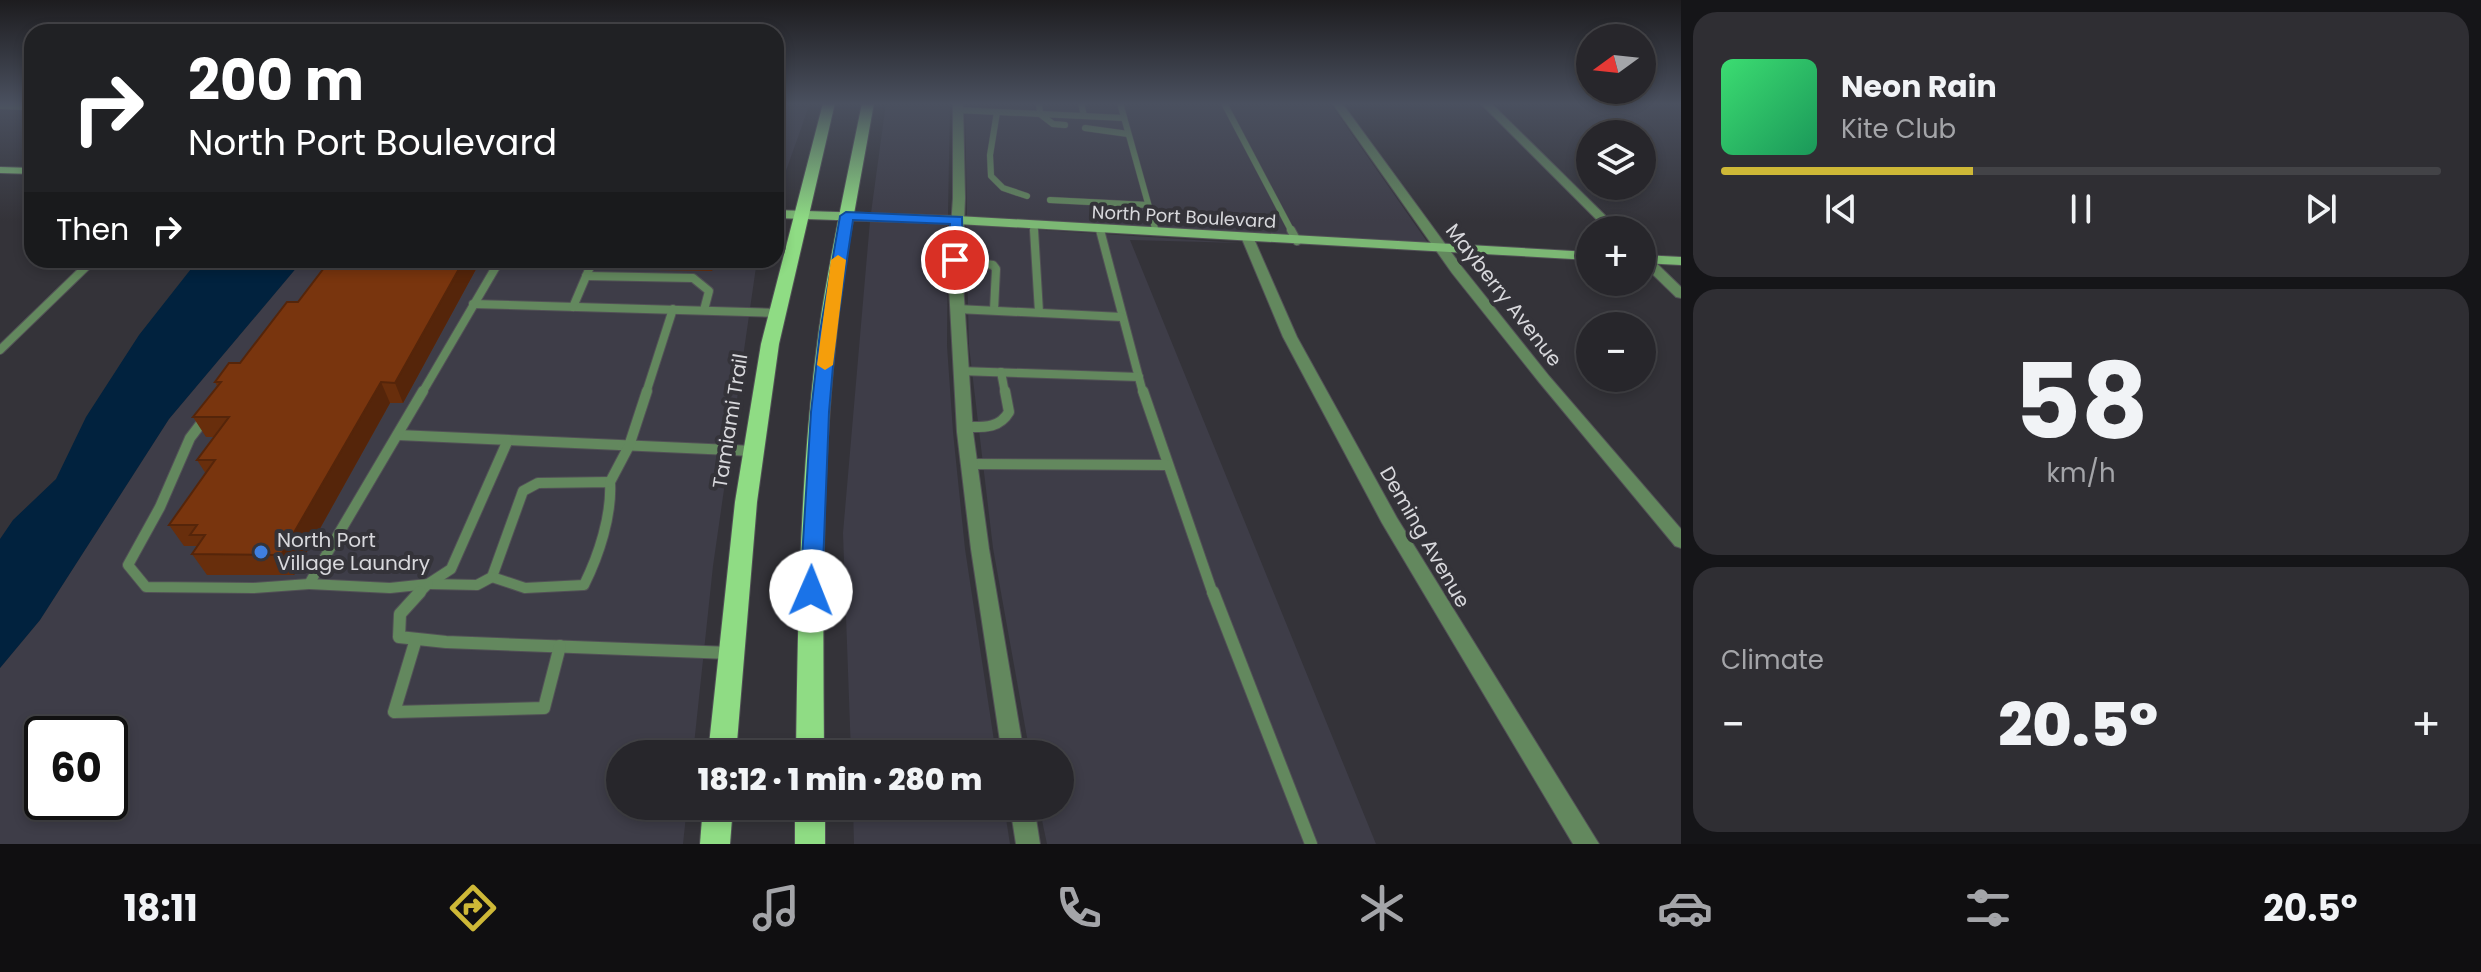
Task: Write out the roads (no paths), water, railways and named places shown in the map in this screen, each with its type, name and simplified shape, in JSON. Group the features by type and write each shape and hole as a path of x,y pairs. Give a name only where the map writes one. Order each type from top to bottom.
{"main road":[{"name":"Tamiami Trail","path":"723,740 753,451 777,313 819,142"},
{"path":"810,740 813,506 828,332 860,142"},
{"path":"715,844 717,820"},
{"path":"810,820 810,844"}],"street":[{"path":"958,142 955,260 960,371 969,464 1011,740"},
{"name":"Mayberry Avenue","path":"1365,142 1441,248 1544,379 1681,541"},
{"path":"1525,142 1600,216"},
{"path":"0,170 24,171"},
{"name":"North Port Boulevard","path":"784,215 957,220 1248,239 1576,255"},
{"name":"Deming Avenue","path":"1248,239 1290,337 1383,510 1587,844"},
{"path":"1656,259 1681,261"},
{"path":"1656,271 1681,294"},
{"path":"1024,820 1028,844"}],"lane":[{"path":"993,142 991,176 1003,188 1027,196"},
{"path":"1130,142 1156,233"},
{"path":"1245,142 1297,241"},
{"path":"1050,200 1148,205"},
{"path":"1034,225 1039,312"},
{"path":"1100,230 1139,377 1167,465 1217,604 1311,844"},
{"path":"955,260 993,265 996,269 994,310"},
{"path":"0,350 85,268"},
{"path":"314,288 333,268"},
{"path":"309,584 495,268"},
{"path":"573,307 590,268"},
{"path":"586,276 693,278 709,291 704,310"},
{"path":"473,304 777,313"},
{"path":"492,577 504,584 538,589 584,585 594,565 611,498 610,482 629,446 673,309"},
{"path":"957,309 1122,317"},
{"path":"960,371 1139,377"},
{"path":"965,427 997,426 1007,418 1009,412 1001,372"},
{"path":"209,412 190,438 160,507 128,565 146,587 254,588 309,584 390,588 428,584 477,585 492,577 523,491 538,483 610,482"},
{"path":"398,435 753,451"},
{"path":"508,440 451,569 428,584 400,613 395,627 399,637 730,653"},
{"path":"969,464 1167,465"},
{"path":"416,639 394,712 544,708 560,646"}],"water":[{"path":"192,268 296,268 169,419 40,620 0,668 0,539 13,520 56,479 86,417 139,335"}],"place":[{"name":"North Port Village Laundry","path":"261,552"}]}
